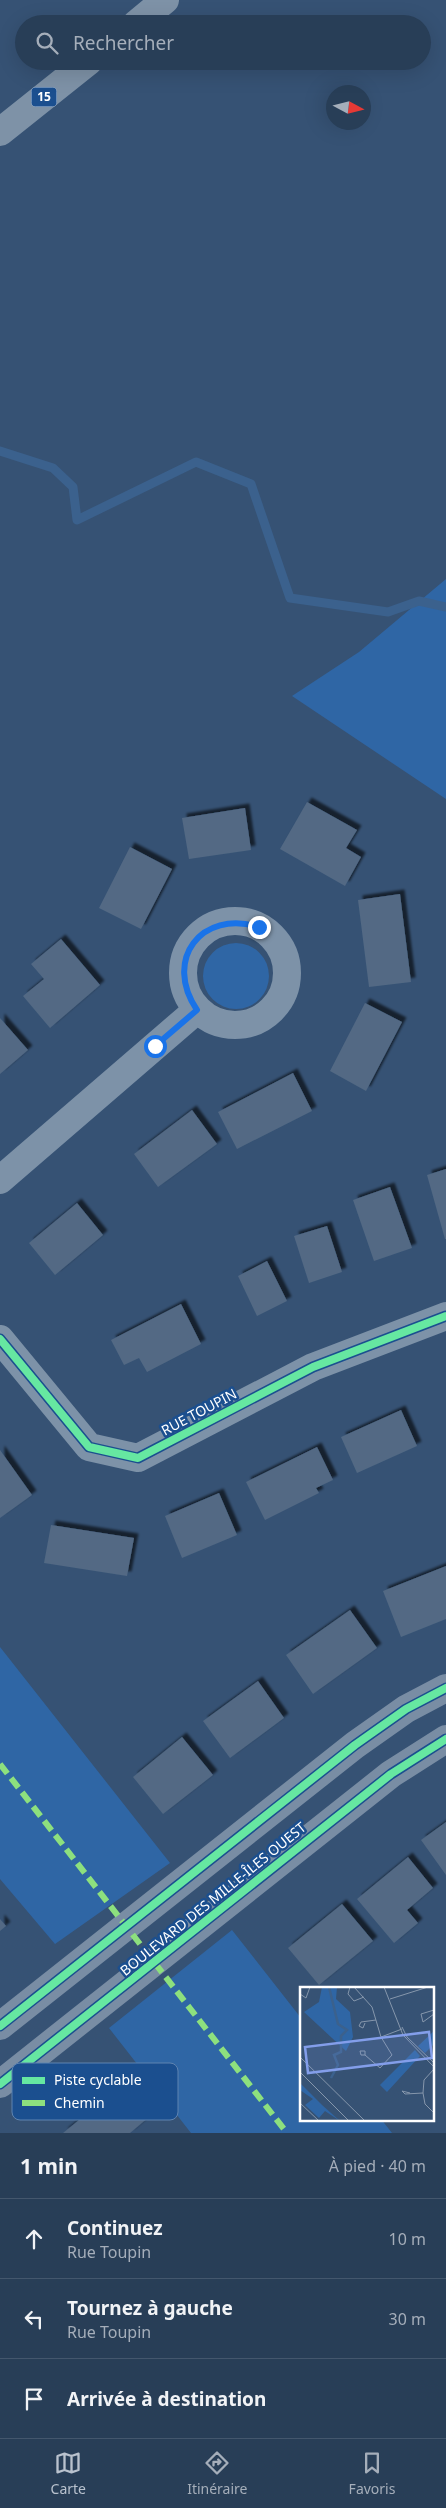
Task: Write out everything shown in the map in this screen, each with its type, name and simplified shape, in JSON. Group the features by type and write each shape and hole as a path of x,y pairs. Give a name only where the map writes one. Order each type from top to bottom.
{"highway":[{"path":"147,15 165,0"},
{"name":"15","path":"0,132 78,70"}],"street":[{"path":"0,1180 197,1010"},
{"name":"RUE TOUPIN","path":"0,1339 89,1447 138,1458 313,1366 446,1316"},
{"path":"0,2026 355,1745 406,1708 446,1688"},
{"name":"BOULEVARD DES MILLE-ÎLES OUEST","path":"26,2063 390,1774 446,1739"},
{"name":"BOULEVARD DES MILLE-ÎLES OUEST","path":"0,2084 12,2074"}],"shaded area":[{"path":"446,579 446,799 292,696 359,652"},
{"path":"229,943 243,943 255,948 264,957 269,969 267,989 260,1000 243,1009 229,1009 217,1004 208,995 203,983 203,969 208,957 217,948"},
{"path":"0,1647 170,1863 55,1944 0,1879"},
{"path":"232,1930 300,2017 300,2120 382,2120 392,2133 191,2133 178,2116 178,2063 136,2063 109,2028"}],"building":[{"path":"307,802 357,830 346,848 361,857 345,886 280,849"},
{"path":"245,808 251,850 189,859 182,818"},
{"path":"130,847 172,869 141,929 99,908"},
{"path":"400,894 411,982 369,987 358,900"},
{"path":"61,939 100,985 50,1028 23,996 44,979 31,964"},
{"path":"365,1003 402,1022 366,1091 330,1071"},
{"path":"0,1018 28,1050 0,1074"},
{"path":"293,1073 312,1111 237,1149 218,1112"},
{"path":"192,1110 217,1144 158,1187 134,1154"},
{"path":"446,1169 446,1239 445,1239 427,1175"},
{"path":"390,1187 412,1248 374,1261 353,1200"},
{"path":"77,1203 103,1235 55,1275 29,1243"},
{"path":"327,1226 342,1272 309,1283 294,1236"},
{"path":"267,1261 287,1301 257,1316 238,1276"},
{"path":"181,1304 201,1344 147,1372 139,1358 124,1365 111,1340"},
{"path":"401,1410 417,1446 357,1473 341,1437"},
{"path":"317,1447 333,1480 316,1488 319,1493 265,1520 246,1482"},
{"path":"0,1450 32,1495 0,1518"},
{"path":"219,1493 237,1535 182,1558 165,1516"},
{"path":"51,1525 134,1538 127,1576 44,1563"},
{"path":"446,1566 446,1619 401,1637 383,1591"},
{"path":"350,1610 377,1648 313,1694 286,1655"},
{"path":"258,1681 284,1718 230,1758 203,1721"},
{"path":"182,1737 213,1775 163,1814 133,1777"},
{"path":"446,1822 446,1875 421,1840"},
{"path":"408,1857 433,1888 407,1910 418,1923 394,1943 357,1899"},
{"path":"342,1904 373,1941 319,1985 288,1948"},
{"path":"0,1919 6,1926 0,1931"},
{"path":"79,2120 145,2120 130,2133 63,2133"}],"waterway":[{"path":"0,451 53,468 73,487 77,520 196,462 251,484 290,598 388,612 419,601 446,607"}],"marked path":[{"path":"0,1764 287,2133"}],"cycle path":[{"path":"0,1339 89,1447 138,1458 313,1367 446,1316"},
{"path":"0,2026 355,1745 406,1709 446,1688"},
{"path":"26,2063 391,1774 446,1739"},
{"path":"0,2084 12,2074"}],"route":[{"path":"155,1046 197,1010 189,997 184,980 185,961 192,945 208,929 224,922 241,921 259,927"}]}
